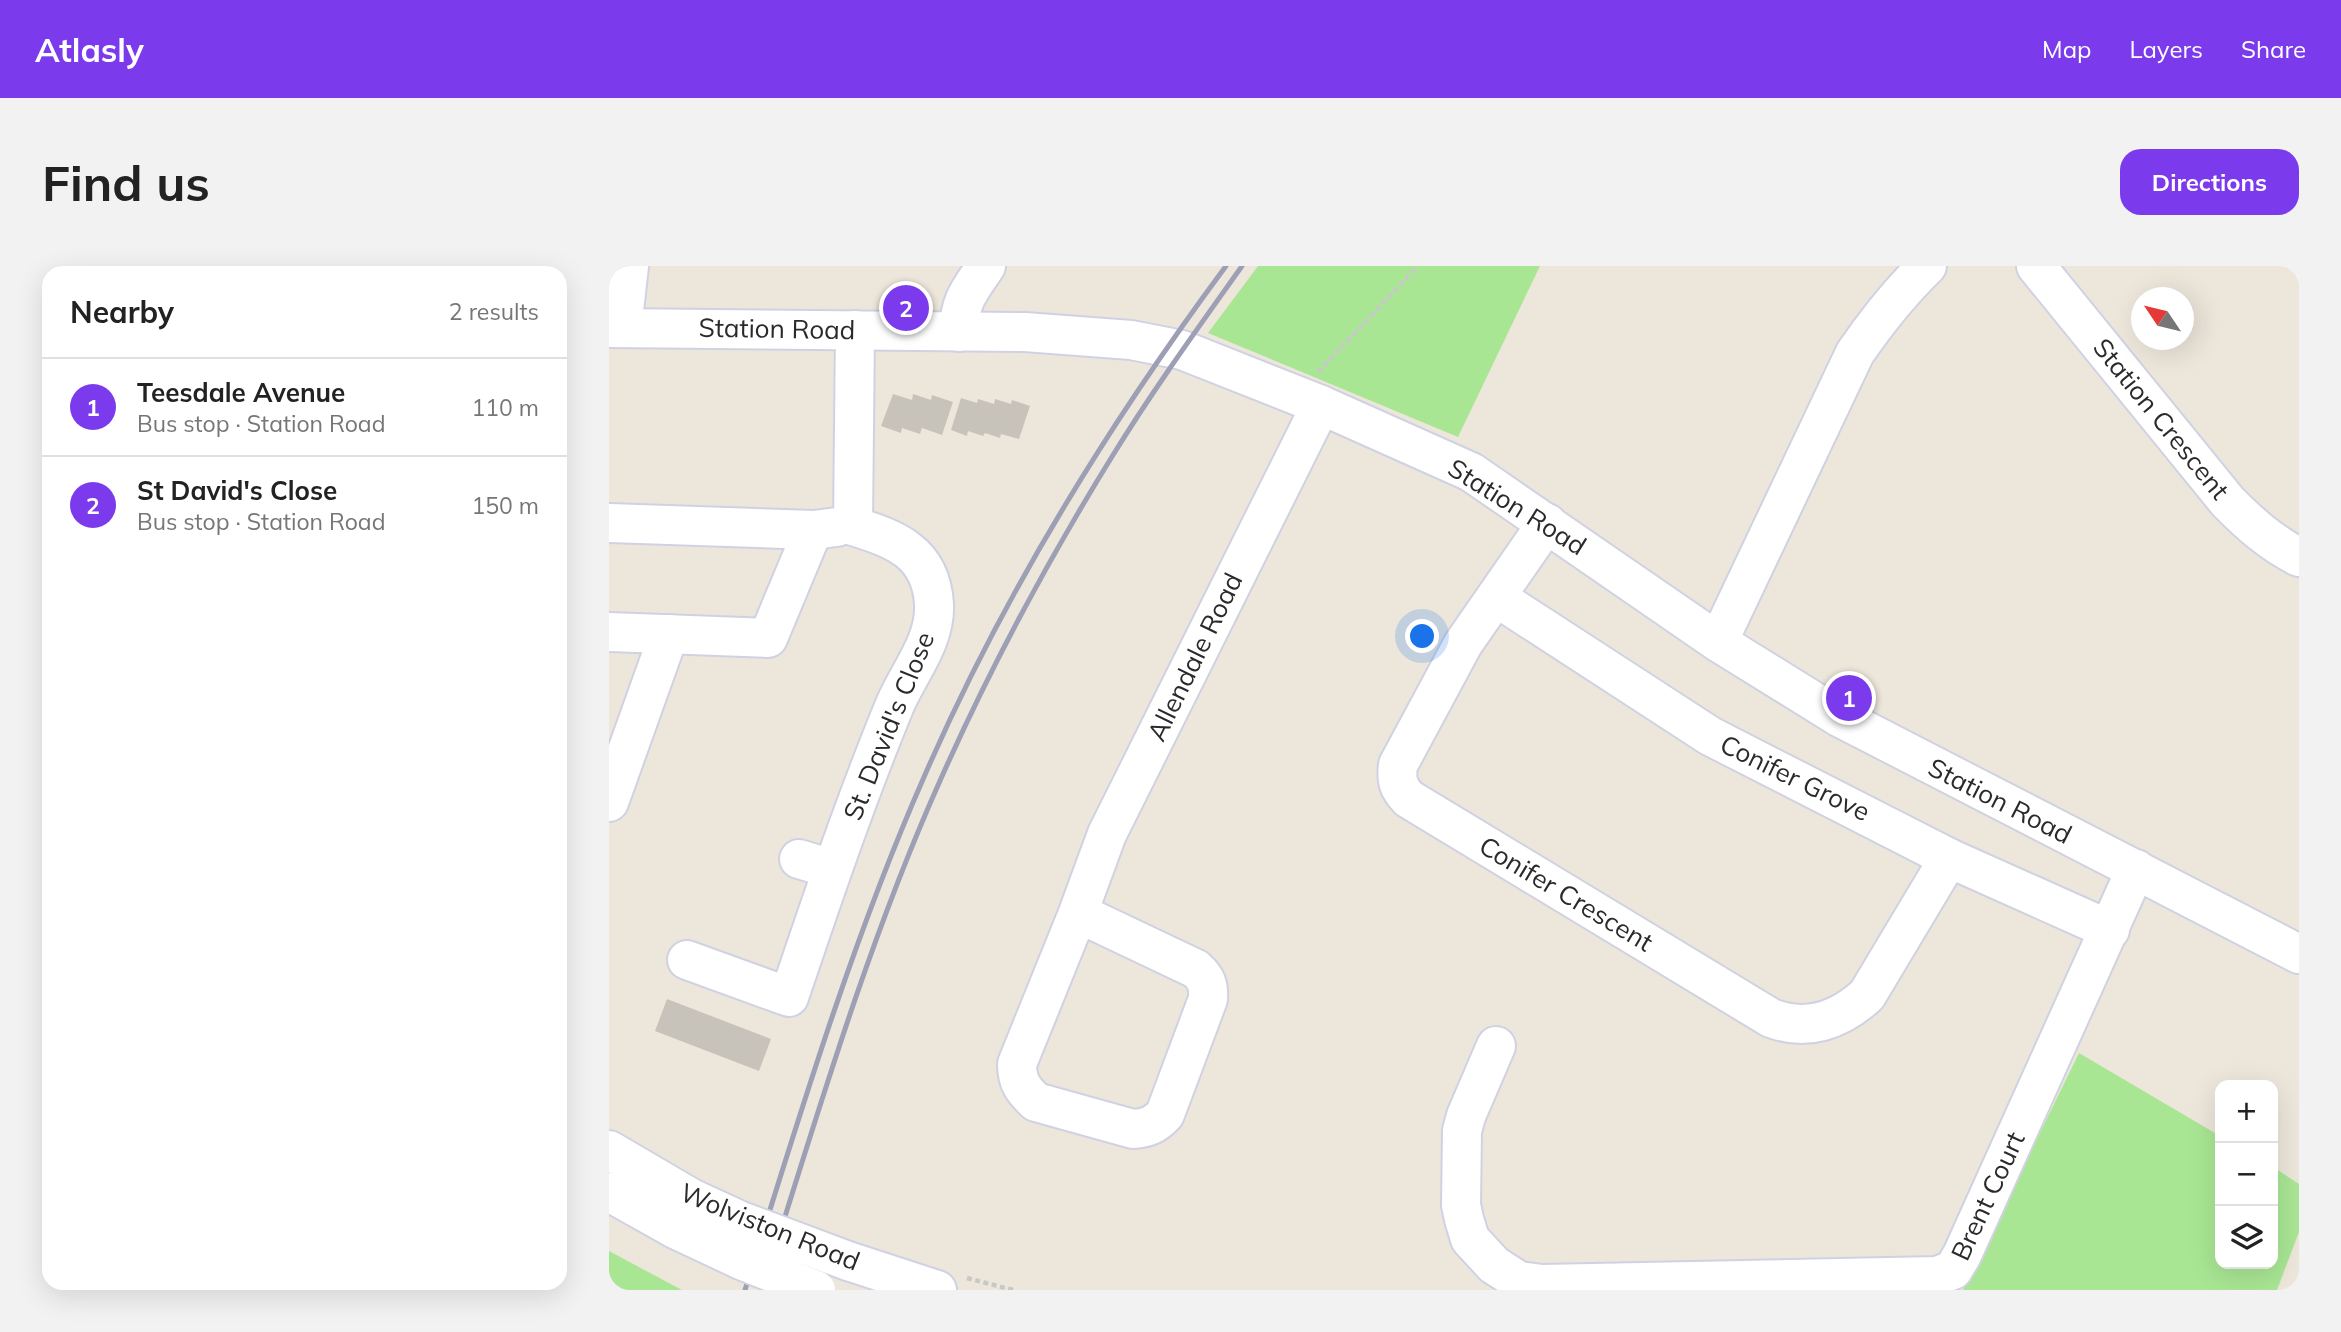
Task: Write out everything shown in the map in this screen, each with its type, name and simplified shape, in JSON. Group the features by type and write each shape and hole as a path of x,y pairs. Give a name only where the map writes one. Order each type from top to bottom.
{"street":[{"path":"616,328 629,266"},
{"path":"959,332 959,313 963,300 986,266"},
{"path":"1718,642 1856,353 1876,321 1927,266"},
{"name":"Station Crescent","path":"2036,266 2228,502 2279,547 2299,557"},
{"name":"Station Road","path":"616,328 1081,335 1166,346 1208,360 1308,400 1471,472 1718,642 1839,717 2299,954"},
{"path":"609,523 813,530 853,526 855,330"},
{"name":"Allendale Road","path":"1079,913 1196,969 1204,976 1209,986 1208,999 1165,1114 1156,1123 1145,1128 1133,1129 1036,1101 1023,1091 1017,1077 1017,1064 1079,913 1107,834 1308,400"},
{"name":"Conifer Crescent","path":"1547,523 1463,645 1398,765 1397,779 1400,790 1420,806 1771,1018 1802,1026 1839,1016 1867,995 1949,858"},
{"name":"St. David's Close","path":"687,960 789,997 816,919 815,864 927,644 934,604 930,584 919,561 905,546 889,537 853,526"},
{"path":"609,632 768,638 813,530"},
{"name":"Conifer Grove","path":"1496,597 1710,736 1949,858 2110,930"},
{"path":"609,802 669,634"},
{"name":"Brent Court","path":"1496,1046 1493,1095 1465,1116 1462,1131 1461,1205 1470,1239 1479,1251 1494,1265 1519,1281 1542,1284 1937,1276 1953,1270 1962,1255 2136,869"},
{"name":"Wolviston Road","path":"609,1150 741,1260 816,1290"},
{"name":"Wolviston Road","path":"609,1192 683,1213 741,1221 848,1261 937,1290"}],"path":[{"path":"1308,400 1417,266"}],"green space":[{"path":"1258,266 1540,266 1458,437 1208,333"},
{"path":"2079,1053 2215,1133 2215,1269 2278,1269 2278,1170 2299,1184 2299,1232 2277,1290 1963,1290"},
{"path":"609,1251 682,1290 609,1290"}],"building":[{"path":"893,394 912,400 913,394 931,400 932,395 953,402 942,435 922,428 920,434 902,428 901,433 881,426"},
{"path":"961,398 994,404 995,399 1011,404 1012,400 1030,406 1019,439 1001,434 1000,438 985,433 983,436 968,431 967,436 951,430"},
{"path":"667,999 771,1039 759,1071 655,1031"}],"railway":[{"path":"745,1290 806,1095 873,903 955,709 1023,577 1060,513 1140,387 1226,266"},
{"path":"762,1290 865,970 913,845 958,741 1020,616 1089,495 1176,359 1242,266"}],"place":[{"name":"St David's Close","path":"906,308"},
{"name":"Teesdale Avenue","path":"1849,698"}]}
